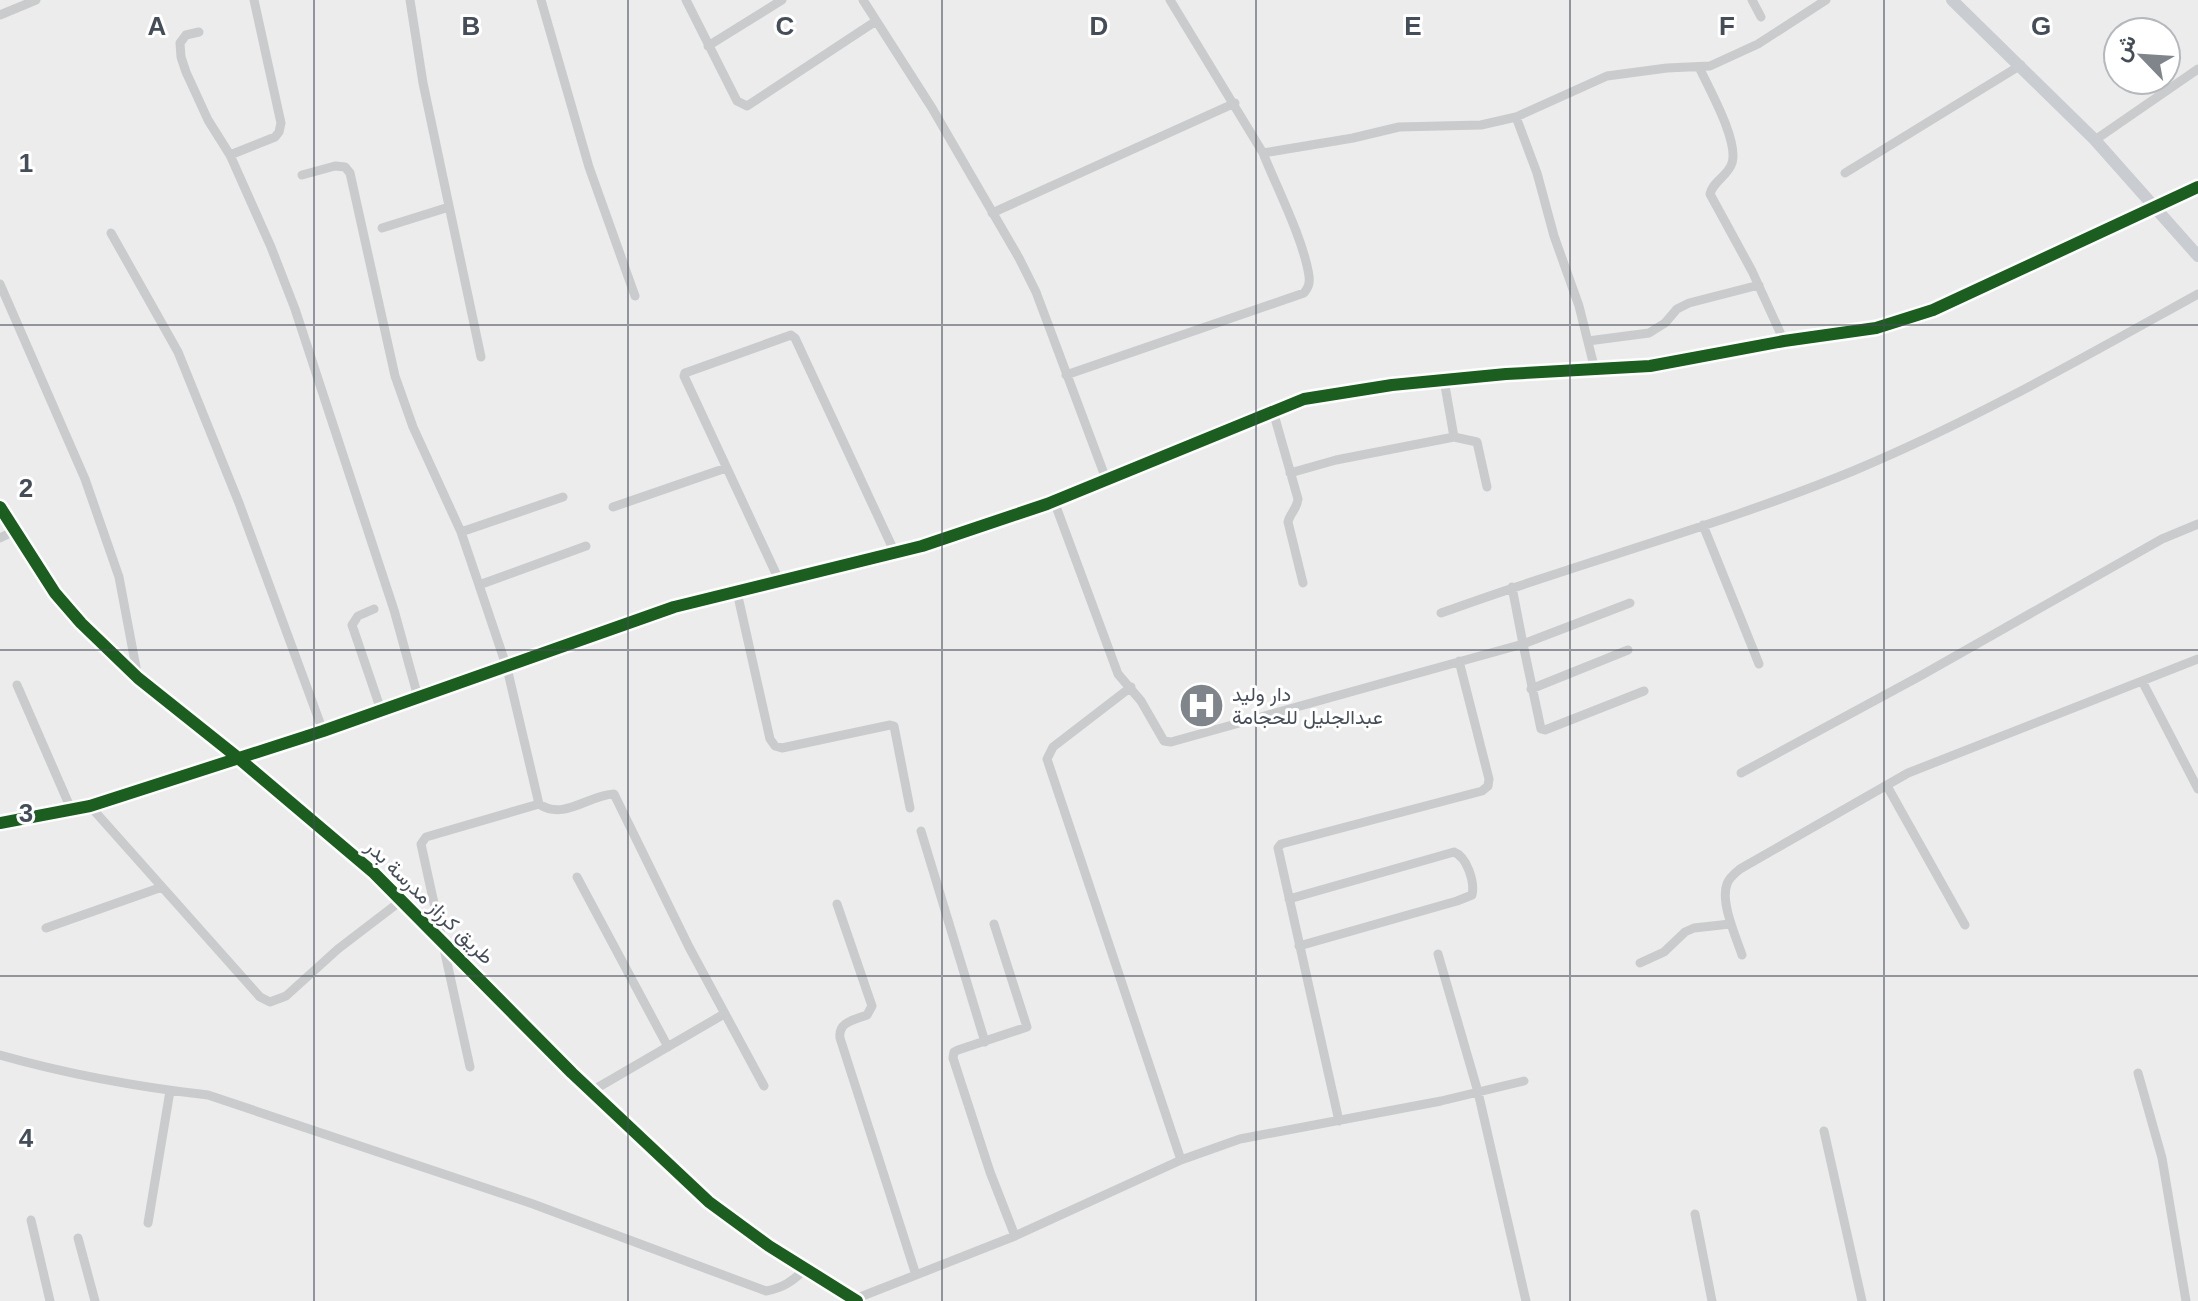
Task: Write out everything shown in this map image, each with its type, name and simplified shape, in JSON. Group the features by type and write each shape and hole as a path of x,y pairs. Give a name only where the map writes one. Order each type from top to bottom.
{"main road":[{"path":"1952,0 2095,140 2198,256"}],"street":[{"path":"0,15 13,4 36,0"},
{"path":"230,155 275,137 281,123 254,0"},
{"path":"410,0 423,83 481,357"},
{"path":"541,0 557,46 589,167 635,296"},
{"path":"686,0 737,101 747,106 876,21"},
{"path":"863,0 932,108 1036,292 1106,479"},
{"path":"1066,375 1304,293 1308,288 1309,278 1302,252 1263,153 1170,0"},
{"path":"1752,0 1761,17"},
{"path":"1263,153 1399,127 1467,127 1516,117 1607,76 1710,66 1758,44 1826,0"},
{"path":"708,46 779,1"},
{"path":"199,32 186,35 180,43 181,57 208,120 230,155 295,309 394,610 418,697"},
{"path":"1845,173 2021,65"},
{"path":"1699,67 1733,147 1733,161 1710,194 1759,285 1784,341"},
{"path":"2095,140 2198,69"},
{"path":"992,213 1235,103"},
{"path":"1516,117 1579,306 1595,370"},
{"path":"302,175 335,166 345,167 350,173 395,376 418,440 461,532 507,668 539,804 549,810 561,811 614,794 724,1014 764,1086"},
{"path":"0,823 90,806 323,731 674,607 922,546 1054,501 1304,399 1444,380 1650,366 1784,341 1876,328 1933,310 2198,187"},
{"path":"382,228 449,207"},
{"path":"111,233 178,352 239,503 323,731"},
{"path":"0,284 85,479 119,577 138,678"},
{"path":"1588,341 1649,333 1689,303 1759,285"},
{"path":"1441,613 1703,525 1854,470 2044,380 2198,294"},
{"path":"779,580 684,376 794,336 895,553"},
{"path":"1444,380 1454,437"},
{"path":"1273,411 1298,499 1297,508 1289,515 1288,526 1303,583"},
{"path":"1290,473 1336,460 1454,437 1477,442 1487,487"},
{"path":"613,507 726,468"},
{"path":"461,532 563,497"},
{"path":"1054,501 1118,674 1141,701 1164,741 1171,742 1523,644 1630,603"},
{"name":"طريق كرزاز مدرسة بدر","path":"0,507 55,593 138,678 374,873 590,1092 709,1202 805,1269 856,1300"},
{"path":"1741,773 2162,539 2198,524"},
{"path":"1703,525 1759,664"},
{"path":"0,538 14,531"},
{"path":"479,585 586,546"},
{"path":"1512,587 1531,689 1540,725 1545,730 1644,691"},
{"path":"737,592 770,739 775,746 782,748 894,726 910,808"},
{"path":"374,609 358,616 352,625 381,710"},
{"path":"1531,689 1628,650"},
{"path":"1742,955 1730,924 1725,893 1727,882 1740,869 1908,773 2198,659"},
{"path":"1339,1121 1277,851 1281,844 1482,791 1488,786 1489,779 1459,661"},
{"path":"2142,681 2198,789"},
{"path":"17,685 71,809"},
{"path":"1131,687 1053,747 1047,759 1181,1160"},
{"path":"1887,786 1965,925"},
{"path":"470,1067 421,844 426,837 539,804"},
{"path":"90,806 260,997 270,1002 286,996 338,949 402,900"},
{"path":"921,831 985,1042"},
{"path":"1289,899 1454,852 1463,857 1474,886 1472,895 1457,901 1299,946"},
{"path":"577,877 668,1047"},
{"path":"46,928 162,887"},
{"path":"837,904 872,1006 867,1015 842,1026 840,1038 916,1275"},
{"path":"994,924 1027,1027 958,1050 953,1058 990,1172 1015,1236"},
{"path":"1640,963 1664,952 1685,932 1694,928 1730,924"},
{"path":"1438,954 1478,1092 1526,1301"},
{"path":"590,1092 724,1014"},
{"path":"0,1055 170,1091 208,1095 533,1204 766,1291 792,1282 805,1269"},
{"path":"2138,1073 2162,1158 2186,1301"},
{"path":"856,1300 1015,1236 1181,1160 1240,1139 1524,1081"},
{"path":"148,1223 170,1091"},
{"path":"1824,1131 1862,1301"},
{"path":"1695,1214 1712,1301"},
{"path":"31,1220 50,1301"},
{"path":"78,1238 95,1301"}],"cycle path":[{"path":"0,823 90,806 323,731 674,607 922,546 1047,504 1304,399 1392,385 1506,374 1650,366 1784,341 1876,328 1933,310 2198,187"},
{"path":"0,507 55,593 138,678 374,873 572,1073 709,1202 769,1246 857,1301"}],"place":[{"name":"دار وليد عبدالجليل للحجامة","path":"1201,705"}]}
